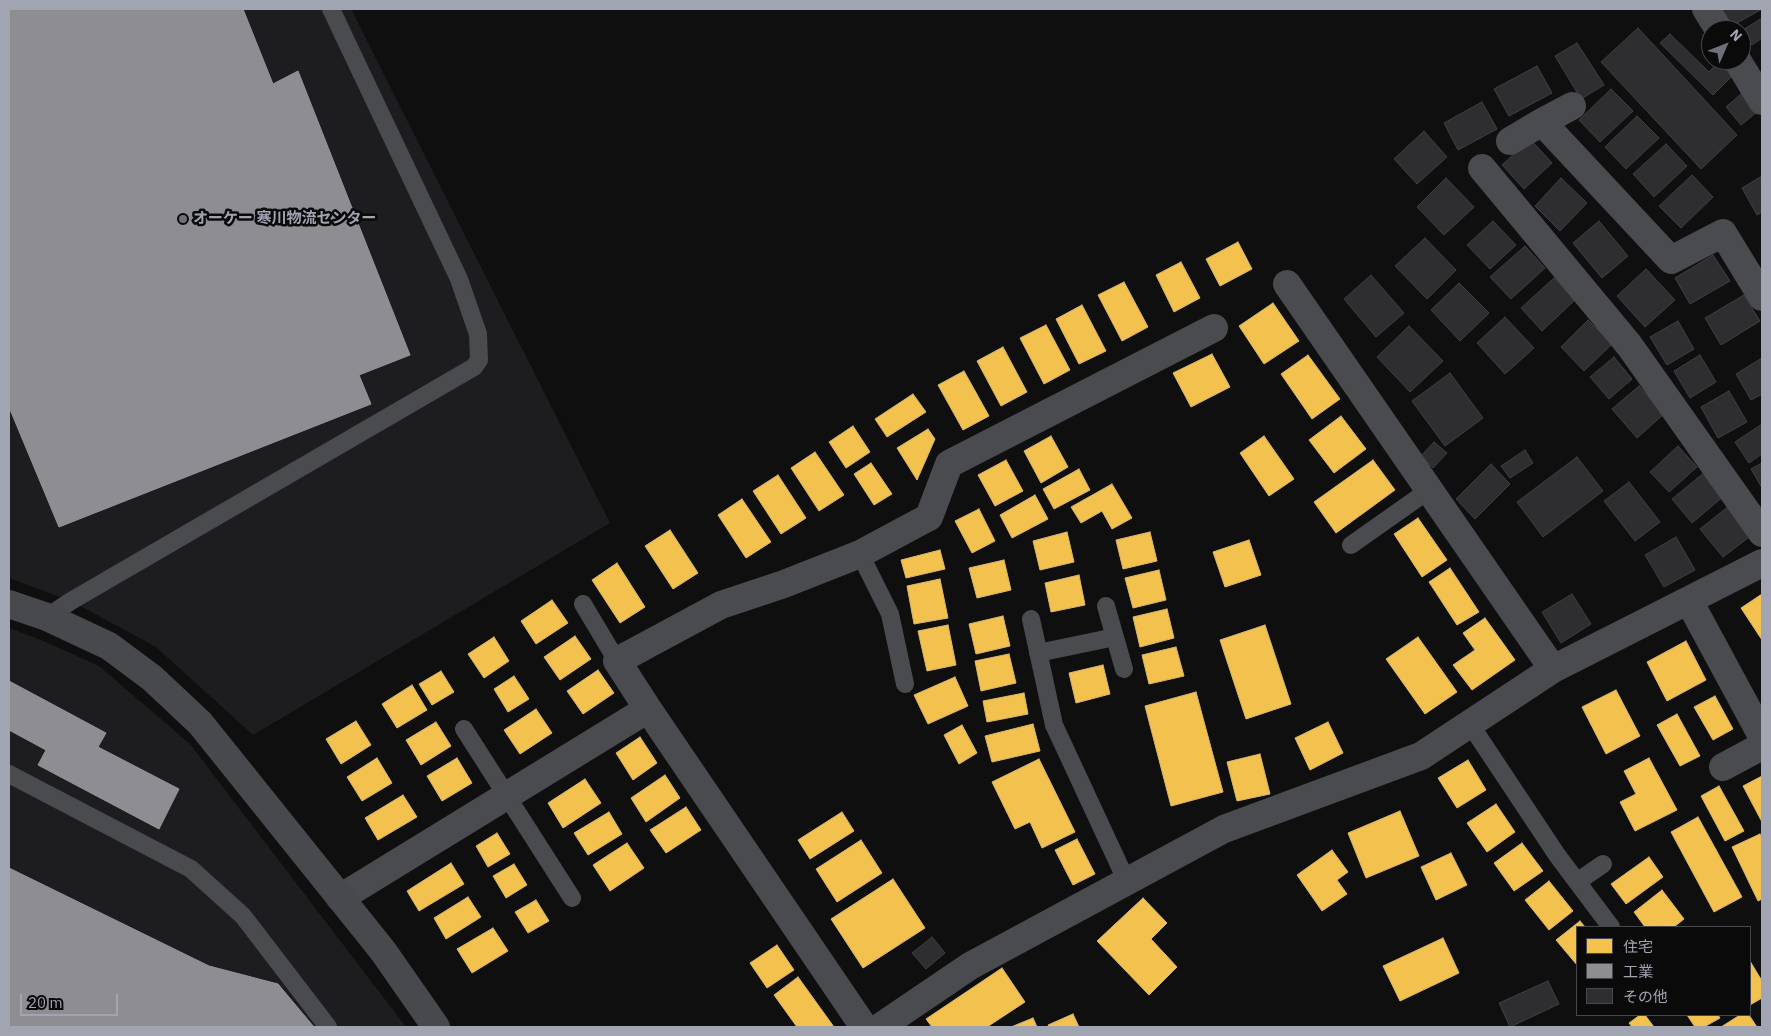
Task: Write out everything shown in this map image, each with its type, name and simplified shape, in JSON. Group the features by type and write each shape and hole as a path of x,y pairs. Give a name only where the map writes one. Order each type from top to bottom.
{"street":[{"path":"1706,9 1713,20"},
{"path":"1743,70 1762,101"},
{"path":"1510,140 1572,106"},
{"path":"1542,122 1671,260 1723,233 1762,297"},
{"path":"1482,168 1629,345 1762,533"},
{"path":"1287,284 1553,669"},
{"path":"864,1027 648,709 618,661 721,605 784,584 860,554 929,517 949,464 1214,328"},
{"path":"880,1027 970,966 1224,829 1421,756 1553,669 1762,563"},
{"path":"1688,601 1762,736"},
{"path":"9,604 47,617 109,646 152,678 200,723 383,951 436,1027"},
{"path":"340,898 648,709"},
{"path":"1723,767 1762,746"}],"lane":[{"path":"47,617 71,601 474,367 479,360 478,334 459,279 331,9"},
{"path":"1350,545 1429,490"},
{"path":"860,554 890,614 905,684"},
{"path":"583,604 618,661"},
{"path":"1106,606 1124,669"},
{"path":"1031,619 1054,725 1126,882"},
{"path":"1038,653 1115,637"},
{"path":"1470,724 1552,847 1610,926"},
{"path":"464,728 572,898"},
{"path":"9,774 191,869 243,916 328,1027"},
{"path":"1577,882 1603,864"}],"shaded area":[{"path":"9,9 351,9 610,523 253,735 156,647 71,601 9,578"},
{"path":"9,628 99,666 190,744 406,1027 9,1027"}],"building: 住宅":[{"path":"1238,242 1252,269 1220,286 1206,259"},
{"path":"1181,262 1200,298 1174,312 1156,275"},
{"path":"1124,282 1148,327 1122,341 1098,295"},
{"path":"1273,303 1299,341 1264,364 1239,326"},
{"path":"1082,305 1106,351 1079,364 1056,319"},
{"path":"1046,325 1070,370 1044,384 1020,338"},
{"path":"1003,347 1027,392 1001,406 977,361"},
{"path":"1212,354 1230,387 1191,407 1173,373"},
{"path":"1308,355 1340,399 1312,419 1281,374"},
{"path":"964,371 989,416 963,430 938,385"},
{"path":"913,394 926,412 887,437 875,419"},
{"path":"1341,416 1366,449 1334,473 1309,440"},
{"path":"853,426 870,452 846,468 829,442"},
{"path":"928,429 935,439 917,480 897,448"},
{"path":"1051,436 1068,467 1041,483 1024,451"},
{"path":"1264,436 1294,479 1269,496 1240,453"},
{"path":"815,452 844,495 819,511 791,468"},
{"path":"1006,460 1023,491 995,506 978,475"},
{"path":"1373,460 1395,490 1336,533 1314,502"},
{"path":"871,463 892,494 874,505 854,474"},
{"path":"1079,469 1090,490 1054,509 1043,489"},
{"path":"778,475 806,518 781,534 753,491"},
{"path":"1112,484 1132,518 1112,529 1102,511 1081,523 1071,507"},
{"path":"1035,495 1048,519 1012,538 1000,515"},
{"path":"742,499 771,542 746,558 718,515"},
{"path":"979,509 995,541 972,553 955,521"},
{"path":"1418,518 1447,560 1422,577 1394,534"},
{"path":"670,530 698,573 673,589 645,546"},
{"path":"1067,532 1074,562 1040,570 1033,541"},
{"path":"1150,532 1157,561 1123,569 1116,540"},
{"path":"1249,540 1261,575 1225,587 1213,552"},
{"path":"940,550 945,569 906,578 901,560"},
{"path":"1004,560 1011,590 977,598 969,568"},
{"path":"617,563 645,607 620,623 592,580"},
{"path":"1450,568 1479,612 1457,625 1429,582"},
{"path":"1159,570 1166,600 1133,608 1125,578"},
{"path":"1079,575 1085,605 1051,612 1045,583"},
{"path":"940,579 948,618 914,624 907,586"},
{"path":"1762,594 1762,640 1741,608"},
{"path":"552,600 568,623 536,644 521,621"},
{"path":"1167,609 1174,638 1140,647 1133,617"},
{"path":"1003,616 1010,646 976,654 969,624"},
{"path":"1485,618 1515,660 1472,690 1453,665 1475,650 1463,633"},
{"path":"948,625 956,665 927,671 918,631"},
{"path":"1265,625 1291,704 1246,719 1220,640"},
{"path":"575,636 591,659 560,680 544,657"},
{"path":"494,637 509,661 484,678 468,654"},
{"path":"1418,637 1457,692 1425,714 1386,659"},
{"path":"1686,641 1706,680 1667,701 1647,662"},
{"path":"1176,647 1184,676 1149,684 1142,655"},
{"path":"1009,654 1016,683 981,691 975,661"},
{"path":"1103,665 1110,694 1076,703 1069,673"},
{"path":"598,670 614,693 583,714 567,691"},
{"path":"441,671 454,692 432,705 419,684"},
{"path":"514,676 529,699 508,712 494,689"},
{"path":"955,677 968,706 928,724 914,695"},
{"path":"412,685 427,710 397,728 382,704"},
{"path":"1616,690 1640,736 1606,754 1582,707"},
{"path":"1196,692 1223,792 1171,806 1145,706"},
{"path":"1024,693 1028,714 987,722 983,701"},
{"path":"1715,696 1733,729 1713,740 1694,707"},
{"path":"536,709 552,733 520,754 504,730"},
{"path":"1677,714 1700,756 1680,766 1657,725"},
{"path":"356,721 371,745 341,764 326,739"},
{"path":"436,722 451,746 421,765 406,740"},
{"path":"1328,722 1343,753 1310,770 1295,738"},
{"path":"1033,724 1040,751 992,762 985,736"},
{"path":"962,725 977,753 959,764 944,735"},
{"path":"640,737 657,763 633,780 616,753"},
{"path":"1260,754 1270,794 1237,801 1227,762"},
{"path":"377,758 392,783 362,801 347,777"},
{"path":"457,758 472,783 442,801 427,776"},
{"path":"1649,758 1677,810 1635,831 1620,802 1636,794 1624,771"},
{"path":"1039,759 1075,832 1042,848 1030,822 1015,829 992,782"},
{"path":"1468,760 1486,790 1457,808 1438,778"},
{"path":"665,775 680,798 646,822 631,798"},
{"path":"1762,776 1762,822 1743,786"},
{"path":"585,779 601,803 563,828 548,803"},
{"path":"1719,786 1744,831 1725,841 1701,796"},
{"path":"403,795 417,817 378,840 365,818"},
{"path":"1496,804 1515,832 1487,852 1467,823"},
{"path":"686,807 701,830 666,853 650,830"},
{"path":"1400,811 1419,856 1366,878 1348,833"},
{"path":"609,812 622,834 588,855 574,833"},
{"path":"842,812 854,831 810,859 798,840"},
{"path":"1698,817 1742,897 1714,912 1671,832"},
{"path":"497,833 510,854 488,867 476,846"},
{"path":"1760,834 1762,839 1762,899 1758,901 1732,847"},
{"path":"1077,839 1095,874 1073,885 1055,850"},
{"path":"861,840 882,873 837,902 816,869"},
{"path":"627,843 644,868 610,891 593,865"},
{"path":"1522,843 1543,871 1514,891 1494,863"},
{"path":"1332,850 1348,872 1337,880 1347,894 1322,911 1297,875"},
{"path":"1451,853 1467,885 1436,900 1421,867"},
{"path":"1649,857 1663,877 1626,904 1611,884"},
{"path":"451,863 464,884 419,911 407,891"},
{"path":"514,864 527,885 506,898 493,876"},
{"path":"893,879 925,928 863,968 831,919"},
{"path":"1549,881 1573,911 1549,930 1525,900"},
{"path":"1662,890 1684,919 1675,926 1644,926 1634,912"},
{"path":"468,897 481,917 446,939 434,918"},
{"path":"1143,898 1167,923 1151,939 1177,967 1149,995 1097,941"},
{"path":"536,900 549,921 528,933 515,912"},
{"path":"1580,921 1584,926 1576,926 1576,964 1556,940"},
{"path":"493,928 508,951 472,973 457,949"},
{"path":"1443,938 1459,973 1400,1001 1383,966"},
{"path":"777,945 794,970 767,988 750,963"},
{"path":"1751,963 1762,981 1762,998 1751,1004"},
{"path":"1002,968 1025,1002 987,1027 932,1027 926,1019"},
{"path":"798,977 834,1027 797,1027 774,995"},
{"path":"1073,1014 1079,1027 1049,1027 1048,1025"},
{"path":"1639,1016 1646,1016 1654,1027 1632,1027 1629,1023"},
{"path":"1688,1016 1719,1016 1720,1018 1704,1027 1695,1027"},
{"path":"1738,1016 1750,1016 1757,1027 1721,1027"},
{"path":"1033,1018 1037,1027 1011,1027"}],"building: 工業":[{"name":"オーケー 寒川物流センター","path":"9,9 243,9 273,84 298,71 410,355 359,375 371,404 59,527 9,407"},
{"path":"9,681 106,733 98,747 179,789 159,829 38,765 46,750 9,730"},
{"path":"9,868 209,966 278,984 314,1027 9,1027"}],"building: その他":[{"path":"1720,9 1762,9 1742,20 1726,20"},
{"path":"1762,18 1762,38 1752,45 1751,43 1751,25"},
{"path":"1638,28 1737,135 1701,169 1601,62"},
{"path":"1670,34 1701,64 1701,70 1709,72 1711,70 1734,70 1736,72 1713,95 1660,43"},
{"path":"1577,43 1604,85 1581,99 1555,56"},
{"path":"1537,66 1552,93 1509,116 1494,89"},
{"path":"1611,89 1633,111 1600,142 1579,120"},
{"path":"1741,94 1757,112 1741,125 1726,107"},
{"path":"1482,102 1497,129 1458,150 1444,123"},
{"path":"1637,116 1659,138 1626,169 1605,147"},
{"path":"1424,131 1447,157 1417,184 1394,159"},
{"path":"1530,139 1552,163 1524,189 1502,165"},
{"path":"1666,144 1687,166 1654,197 1633,174"},
{"path":"1692,175 1713,197 1681,228 1659,206"},
{"path":"1762,176 1762,212 1757,215 1742,188"},
{"path":"1446,178 1474,207 1444,235 1417,207"},
{"path":"1561,178 1587,203 1560,231 1535,206"},
{"path":"1493,221 1516,245 1490,269 1467,245"},
{"path":"1599,221 1628,256 1602,278 1573,243"},
{"path":"1425,238 1456,270 1427,299 1395,266"},
{"path":"1525,246 1545,268 1511,299 1490,277"},
{"path":"1713,255 1730,281 1690,304 1675,278"},
{"path":"1646,269 1675,300 1645,327 1617,296"},
{"path":"1371,275 1404,313 1376,337 1344,299"},
{"path":"1554,278 1575,300 1542,331 1521,308"},
{"path":"1459,283 1489,313 1460,341 1431,310"},
{"path":"1744,295 1760,321 1721,345 1705,318"},
{"path":"1505,317 1534,348 1505,374 1477,343"},
{"path":"1588,320 1612,344 1584,371 1561,347"},
{"path":"1678,321 1694,349 1667,365 1650,337"},
{"path":"1409,326 1443,361 1410,392 1377,357"},
{"path":"1700,355 1716,382 1690,398 1674,371"},
{"path":"1614,357 1632,379 1609,399 1590,377"},
{"path":"1762,358 1762,394 1751,400 1736,374"},
{"path":"1450,373 1483,418 1445,446 1412,401"},
{"path":"1639,386 1664,414 1637,438 1612,409"},
{"path":"1729,391 1747,422 1718,438 1701,407"},
{"path":"1762,424 1762,454 1749,463 1735,442"},
{"path":"1434,442 1447,453 1433,468 1421,456"},
{"path":"1678,446 1697,467 1669,492 1650,472"},
{"path":"1525,450 1533,463 1510,478 1501,466"},
{"path":"1577,457 1603,491 1543,537 1517,502"},
{"path":"1762,463 1762,488 1751,469"},
{"path":"1491,464 1510,484 1475,519 1456,499"},
{"path":"1705,472 1725,495 1692,523 1672,499"},
{"path":"1629,482 1660,522 1635,541 1604,501"},
{"path":"1729,506 1752,535 1723,557 1700,529"},
{"path":"1676,537 1695,570 1664,587 1645,555"},
{"path":"1572,594 1591,624 1561,643 1542,612"},
{"path":"932,937 945,953 926,969 912,953"},
{"path":"1548,981 1559,1004 1510,1027 1499,1003"}],"place":[{"name":"オーケー 寒川物流センター","path":"183,219"}]}
